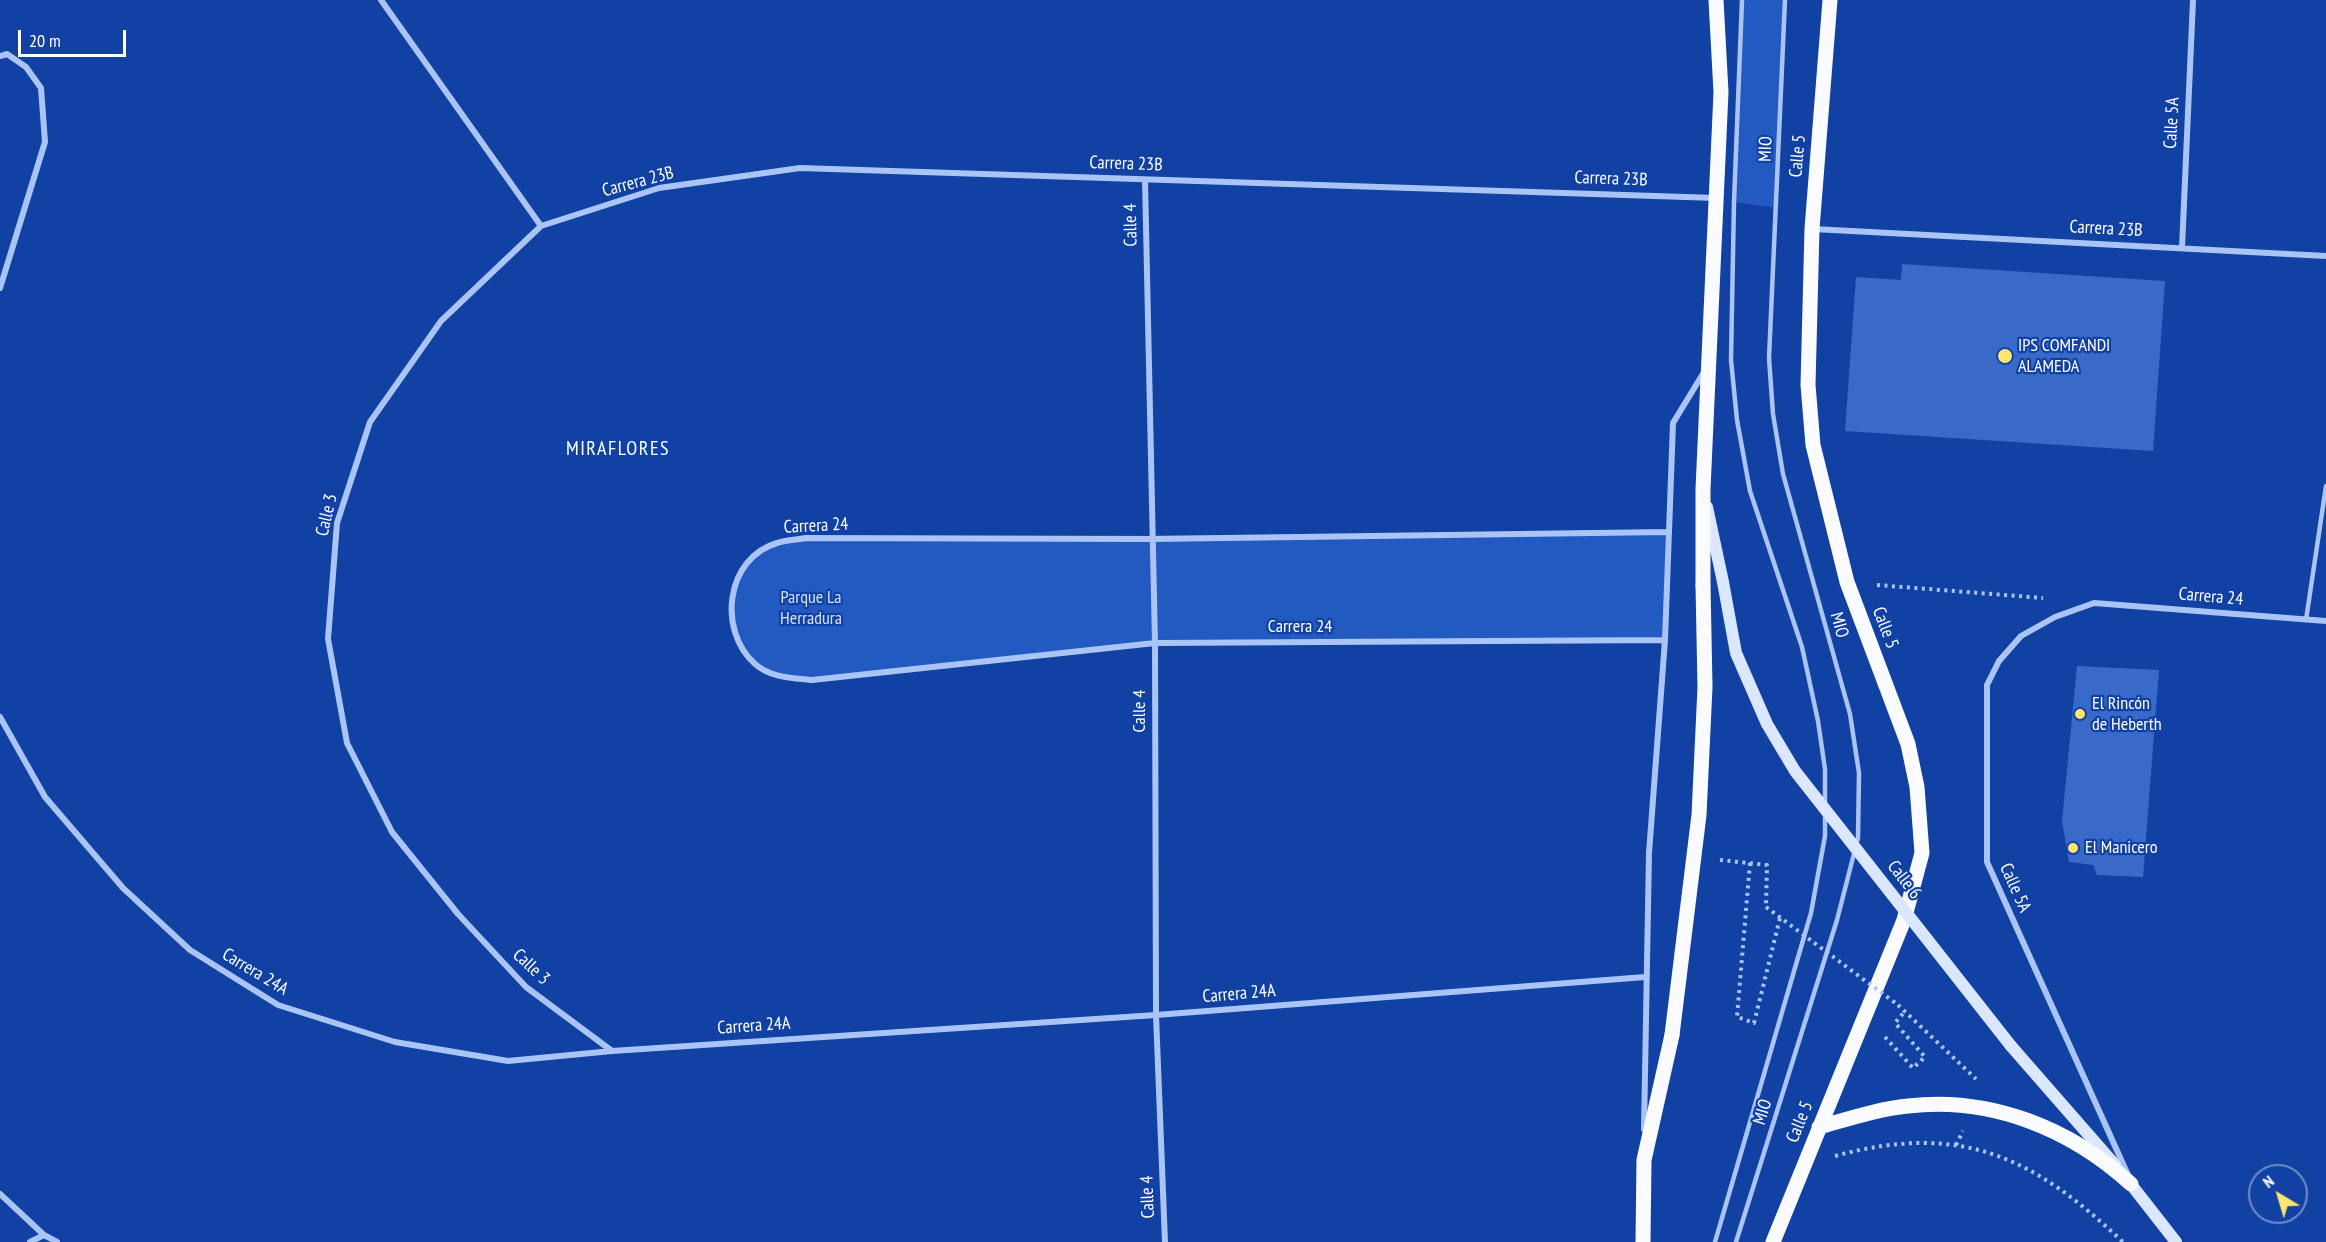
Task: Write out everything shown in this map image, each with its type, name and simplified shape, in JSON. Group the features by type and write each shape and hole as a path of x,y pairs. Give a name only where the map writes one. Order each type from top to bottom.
{"main road":[{"path":"1643,1242 1644,1160 1672,1035 1699,815 1705,687 1703,489 1721,92 1716,0"},
{"name":"Calle 5","path":"1773,1242 1904,920 1922,853 1917,788 1908,744 1847,582 1813,445 1808,385 1812,229 1830,0"},
{"name":"Calle 6","path":"1703,489 1736,653 1767,724 1795,771 2011,1046 2131,1184 2176,1242"},
{"path":"1819,1128 1878,1111 1910,1106 1958,1105 1996,1111 2038,1124 2078,1143 2131,1184"}],"street":[{"path":"381,0 541,226"},
{"name":"Calle 5A","path":"2182,248 2193,0"},
{"path":"0,56 7,54 26,67 41,88 45,142 0,288"},
{"name":"Carrera 23B","path":"541,226 659,188 800,168 1716,198"},
{"name":"Calle 4","path":"1145,180 1155,643 1156,1015 1165,1242"},
{"name":"Calle 3","path":"541,226 441,321 370,422 337,523 328,639 347,743 392,832 458,914 526,987 612,1051"},
{"name":"Carrera 23B","path":"1812,229 2326,256"},
{"path":"1644,1160 1645,977 1649,853 1665,640 1667,532 1673,423 1709,364"},
{"name":"Carrera 24","path":"1665,640 1155,643 812,680 782,678 755,664 737,641 730,613 734,584 751,559 776,543 805,538 1151,539 1667,532"},
{"name":"Calle 5A","path":"2094,603 2055,618 2021,636 1999,661 1988,685 1987,862 2131,1184"},
{"name":"Carrera 24","path":"2094,603 2326,621"},
{"name":"Carrera 24A","path":"0,717 45,797 123,888 190,950 278,1005 395,1042 508,1061 612,1051 1156,1015 1645,977"},
{"path":"0,1194 44,1235 57,1242"},
{"path":"30,1242 44,1235"}],"lane":[{"name":"MIO","path":"1715,1242 1811,914 1825,836 1825,769 1818,720 1802,647 1750,491 1731,360 1734,202 1742,0"},
{"name":"MIO","path":"1736,1242 1837,920 1858,838 1858,773 1850,714 1783,474 1773,414 1769,358 1785,0"},
{"path":"2306,620 2326,486"}],"path":[{"path":"1847,582 2046,598"},
{"path":"1750,863 1737,1017 1754,1023 1780,918"},
{"path":"1767,865 1766,907 1898,1005 1982,1085"},
{"path":"1877,1028 1913,1068 1925,1057 1895,1023 1905,1011"},
{"path":"1824,1159 1870,1146 1915,1142 1956,1145 1996,1155 2055,1184 2087,1208 2123,1242"}],"green space":[{"path":"1742,0 1785,0 1778,208 1734,202"},
{"name":"Parque La Herradura","path":"1667,532 1665,640 1155,643 812,680 775,675 761,669 743,650 735,633 732,615 733,596 738,579 747,563 761,551 778,543 805,538"}],"building":[{"name":"IPS COMFANDI ALAMEDA","path":"1902,264 2165,281 2153,451 1845,431 1856,277 1901,280"},
{"path":"2077,666 2159,670 2143,877 2097,875 2093,865 2069,862 2062,821"}],"place":[{"name":"IPS COMFANDI ALAMEDA","path":"2005,356"},
{"name":"El Rincón de Heberth","path":"2080,714"},
{"name":"El Manicero","path":"2073,848"}],"district":[{"name":"MIRAFLORES","path":"618,449"}]}
